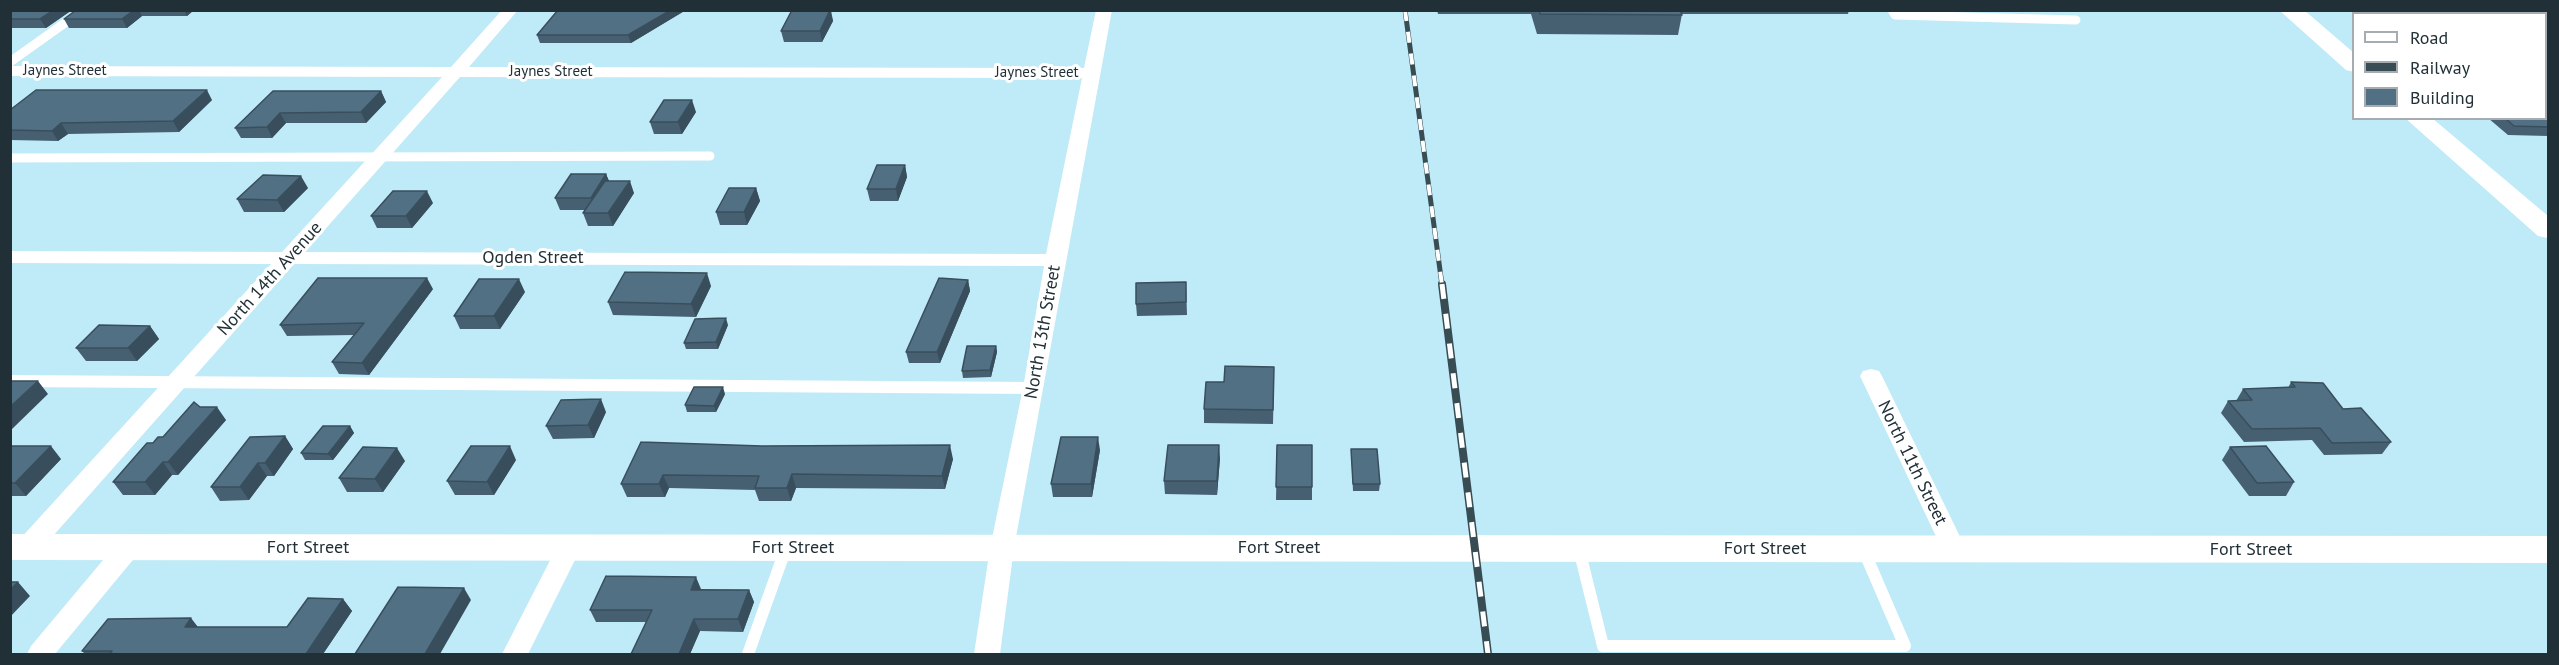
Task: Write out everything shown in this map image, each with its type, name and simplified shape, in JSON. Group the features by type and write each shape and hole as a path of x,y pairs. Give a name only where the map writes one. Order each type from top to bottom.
{"street":[{"name":"North 14th Avenue","path":"19,547 178,381 511,10"},
{"name":"North 13th Street","path":"987,654 1002,548 1104,10"},
{"path":"2290,10 2352,63"},
{"name":"Jaynes Street","path":"10,71 1092,73"},
{"path":"2419,120 2548,230"},
{"name":"Ogden Street","path":"10,257 1055,260"},
{"name":"North 11th Street","path":"1871,376 1954,549"},
{"name":"Fort Street","path":"19,547 2548,550"},
{"path":"40,654 128,548"},
{"path":"515,654 569,548"}],"lane":[{"path":"10,62 83,10"},
{"path":"1892,10 1895,15 2076,20"},
{"path":"10,158 710,156"},
{"path":"10,381 1034,388"},
{"path":"748,654 786,548"},
{"path":"1579,549 1603,646 1905,646 1863,549"}],"building":[{"path":"10,10 54,10 40,19 10,19"},
{"path":"76,10 134,10 122,19 64,19"},
{"path":"558,10 671,10 628,35 537,35"},
{"path":"792,10 830,10 820,31 781,31"},
{"path":"1539,10 1680,10 1682,15 1540,14"},
{"path":"36,90 207,90 173,121 61,123 52,131 10,130 10,110"},
{"path":"273,91 381,91 361,112 280,113 267,127 235,128"},
{"path":"664,100 692,100 678,122 650,122"},
{"path":"2548,102 2548,127 2514,126 2507,120 2547,120"},
{"path":"877,165 905,165 896,189 867,189"},
{"path":"571,174 606,174 591,198 555,198"},
{"path":"263,175 301,176 277,200 237,199"},
{"path":"605,181 630,181 608,213 583,213"},
{"path":"729,188 756,188 744,212 716,212"},
{"path":"393,191 427,191 406,216 371,216"},
{"path":"625,272 707,273 691,304 608,302"},
{"path":"318,278 427,278 362,363 332,362 364,323 280,325"},
{"path":"939,278 968,280 937,352 906,352"},
{"path":"479,279 519,279 494,316 454,316"},
{"path":"1186,282 1186,302 1136,304 1136,283"},
{"path":"726,318 716,342 684,343 695,319"},
{"path":"99,325 150,326 128,348 76,348"},
{"path":"967,346 996,346 990,370 962,371"},
{"path":"1225,366 1274,367 1273,410 1204,409 1206,382 1224,382"},
{"path":"10,381 38,381 10,407"},
{"path":"2291,382 2323,383 2343,409 2361,408 2391,442 2332,443 2320,428 2252,429 2228,401 2252,400 2243,389 2295,387"},
{"path":"694,387 723,387 714,406 685,405"},
{"path":"601,399 588,425 546,426 561,400"},
{"path":"194,402 200,407 217,407 168,462 163,462 145,482 113,482 147,443 153,443 158,437 163,437"},
{"path":"323,426 350,426 328,454 301,453"},
{"path":"285,436 265,463 258,463 240,487 211,487 250,437"},
{"path":"1061,437 1098,437 1091,484 1051,484"},
{"path":"641,442 762,446 950,445 942,476 792,474 787,488 755,488 759,476 663,475 659,484 621,484"},
{"path":"1168,445 1219,445 1217,481 1164,481"},
{"path":"1277,445 1312,445 1312,487 1276,487"},
{"path":"10,446 51,446 15,483 10,483"},
{"path":"471,446 510,446 487,482 447,481"},
{"path":"2266,446 2294,482 2257,483 2230,447"},
{"path":"363,447 397,448 375,479 339,478"},
{"path":"1351,449 1377,449 1380,484 1353,484"},
{"path":"606,576 696,577 691,590 749,590 738,619 694,619 679,654 631,654 652,610 590,610"},
{"path":"10,582 18,582 10,590"},
{"path":"398,587 464,588 425,654 355,654"},
{"path":"308,598 343,599 306,654 109,654 112,651 82,651 108,619 191,618 185,627 287,627"}],"railway":[{"path":"1405,10 1442,285"},
{"path":"1442,284 1488,654"}]}
